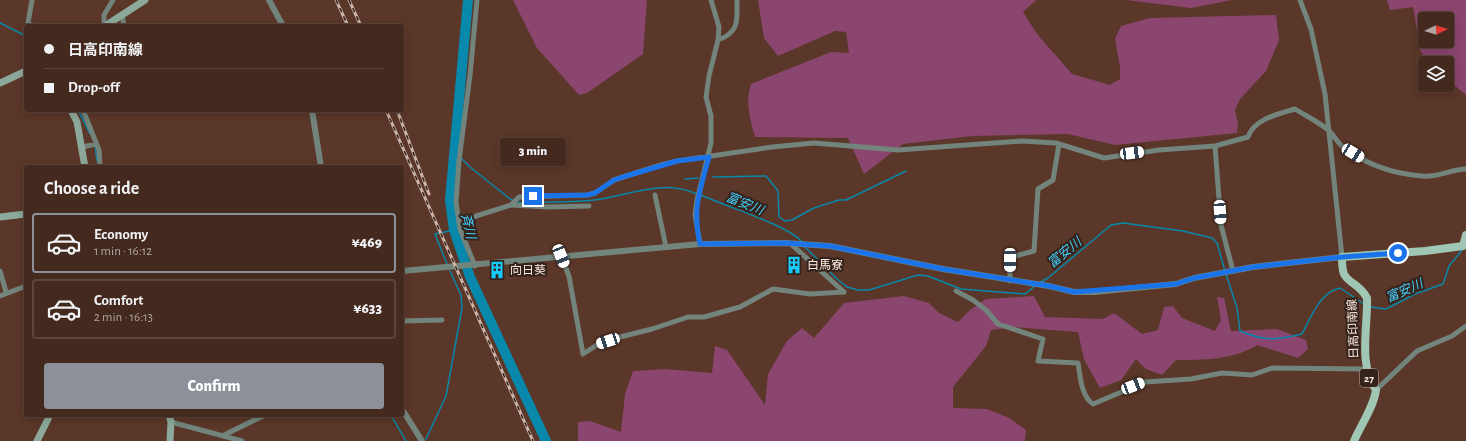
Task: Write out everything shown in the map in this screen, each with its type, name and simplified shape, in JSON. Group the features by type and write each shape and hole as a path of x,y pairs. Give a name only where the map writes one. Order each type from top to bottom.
{"main road":[{"path":"107,24 145,0"},
{"path":"0,83 24,72"},
{"path":"72,112 77,122 85,165"},
{"path":"0,218 24,214"},
{"path":"1342,257 1426,251 1464,246 1466,235"},
{"name":"日高印南線","path":"1342,257 1344,273 1348,279 1362,289 1367,305 1367,369 1370,381 1376,390"},
{"name":"27","path":"1354,441 1362,422 1375,400 1376,390"},
{"path":"37,441 49,417"},
{"path":"170,419 170,441"}],"street":[{"path":"30,24 28,23 32,0"},
{"path":"104,24 104,15 113,0"},
{"path":"269,0 282,24"},
{"path":"475,266 460,229 456,202 459,161 477,0"},
{"path":"700,244 696,215 697,200 709,157 711,142 711,116 706,97 709,76 718,40 719,27 711,0"},
{"path":"718,40 731,33 737,24 737,0"},
{"path":"404,271 475,266 561,256 700,244 789,243 814,245 1010,281 1049,286 1074,292 1094,292 1176,284 1194,278 1222,272 1342,257 1325,94 1311,29 1300,0"},
{"path":"122,14 124,24"},
{"path":"511,204 519,196 587,195 595,193 614,180 677,161 758,148 814,143 898,150 1022,141 1059,144 1104,158 1159,150 1215,146 1248,137 1251,129 1273,115 1294,109 1329,131 1341,145 1353,153 1366,161 1386,169 1422,176 1446,174 1455,169 1466,170"},
{"path":"84,112 96,144 100,165"},
{"path":"312,112 321,165"},
{"path":"82,147 96,144"},
{"path":"1010,281 1010,260 1015,256 1034,251 1038,189 1053,180 1059,144"},
{"path":"1215,146 1221,225 1233,271"},
{"path":"655,195 666,247"},
{"path":"460,229 476,216 511,204 548,207 589,206"},
{"path":"561,256 569,276 583,354 600,343 616,338 652,329 688,317 704,317 740,307 773,289 810,294 844,292 789,243"},
{"path":"0,271 6,292"},
{"path":"0,296 6,292 24,287"},
{"path":"956,291 977,303 998,324 1043,339 1038,362 1078,363 1081,380 1088,401 1092,404 1145,382 1190,379 1222,373 1252,375 1272,368 1367,369"},
{"path":"404,321 442,320"},
{"path":"1376,390 1417,351 1452,336 1466,326"},
{"path":"404,412 422,441"},
{"path":"224,435 253,417"},
{"path":"170,419 242,441"}],"shaded area":[{"path":"513,0 647,0 643,54 587,93 579,95 537,48"},
{"path":"758,0 1036,0 1023,12 1037,34 1072,74 1110,85 1120,79 1120,67 1115,39 1121,26 1150,18 1276,15 1279,40 1266,71 1240,99 1235,110 1238,124 1237,133 1115,145 1068,134 972,136 903,144 864,174 848,138 755,137 748,104 751,84 831,52 849,53 846,32 835,31 778,56 764,38"},
{"path":"1126,0 1232,0 1191,8"},
{"path":"1387,0 1466,0 1466,95 1454,85 1454,56 1424,56 1420,48 1454,48 1454,12 1418,12 1418,37 1413,7 1390,10"},
{"path":"904,296 929,303 939,313 958,322 970,310 986,299 1034,296 1045,317 1103,319 1114,313 1142,334 1158,330 1164,307 1173,306 1182,318 1215,331 1221,320 1217,297 1224,298 1231,331 1277,329 1306,340 1308,349 1298,358 1257,345 1238,354 1218,358 1176,360 1162,375 1146,369 1136,359 1121,380 1100,388 1084,359 1078,332 1014,327 991,330 986,346 953,387 953,408 987,409 1009,418 1026,430 1025,441 578,441 578,422 590,421 621,432 625,394 633,371 665,369 712,373 715,346 727,350 765,405 768,374 787,341 802,328 814,338 844,303"}],"waterway":[{"name":"斉川","path":"468,0 450,200 454,230 470,277 546,441"},
{"path":"0,23 24,35"},
{"path":"79,112 90,134"},
{"path":"95,145 97,161"},
{"name":"富安川","path":"461,158 470,167 514,201"},
{"path":"713,177 766,176 778,191 779,217 785,221 792,220 814,208 839,200 846,200 906,171"},
{"path":"685,179 698,178"},
{"name":"富安川","path":"518,202 585,201 658,188 671,188 697,194"},
{"name":"富安川","path":"701,195 784,229 802,242"},
{"name":"富安川","path":"1039,283 1048,278 1111,225 1123,223 1183,231 1212,238 1217,243 1225,271"},
{"path":"447,264 435,234 454,230"},
{"name":"富安川","path":"805,247 837,279 847,287 858,290 869,290 918,275 928,276 961,289 1025,294 1035,286"},
{"name":"富安川","path":"1370,307 1386,309 1415,294 1443,284 1449,266 1463,249"},
{"path":"426,439 446,396 462,308 461,295 450,271"},
{"name":"富安川","path":"1226,274 1237,308 1240,331 1257,337 1278,339 1302,334 1317,306 1327,294 1333,290 1340,288 1364,304"},
{"path":"392,417 406,441"}],"railway":[{"path":"336,0 347,24"},
{"path":"349,0 360,24"},
{"path":"387,112 533,441"},
{"path":"398,112 429,194"}],"place":[{"name":"白馬寮","path":"794,265"},
{"name":"向日葵","path":"497,270"}],"route":[{"path":"533,196 587,195 595,193 614,180 661,165 677,161 709,157 697,200 696,215 700,244 785,243 830,246 943,269 1049,286 1074,292 1094,292 1176,284 1194,278 1253,267 1342,257 1398,253"}]}
